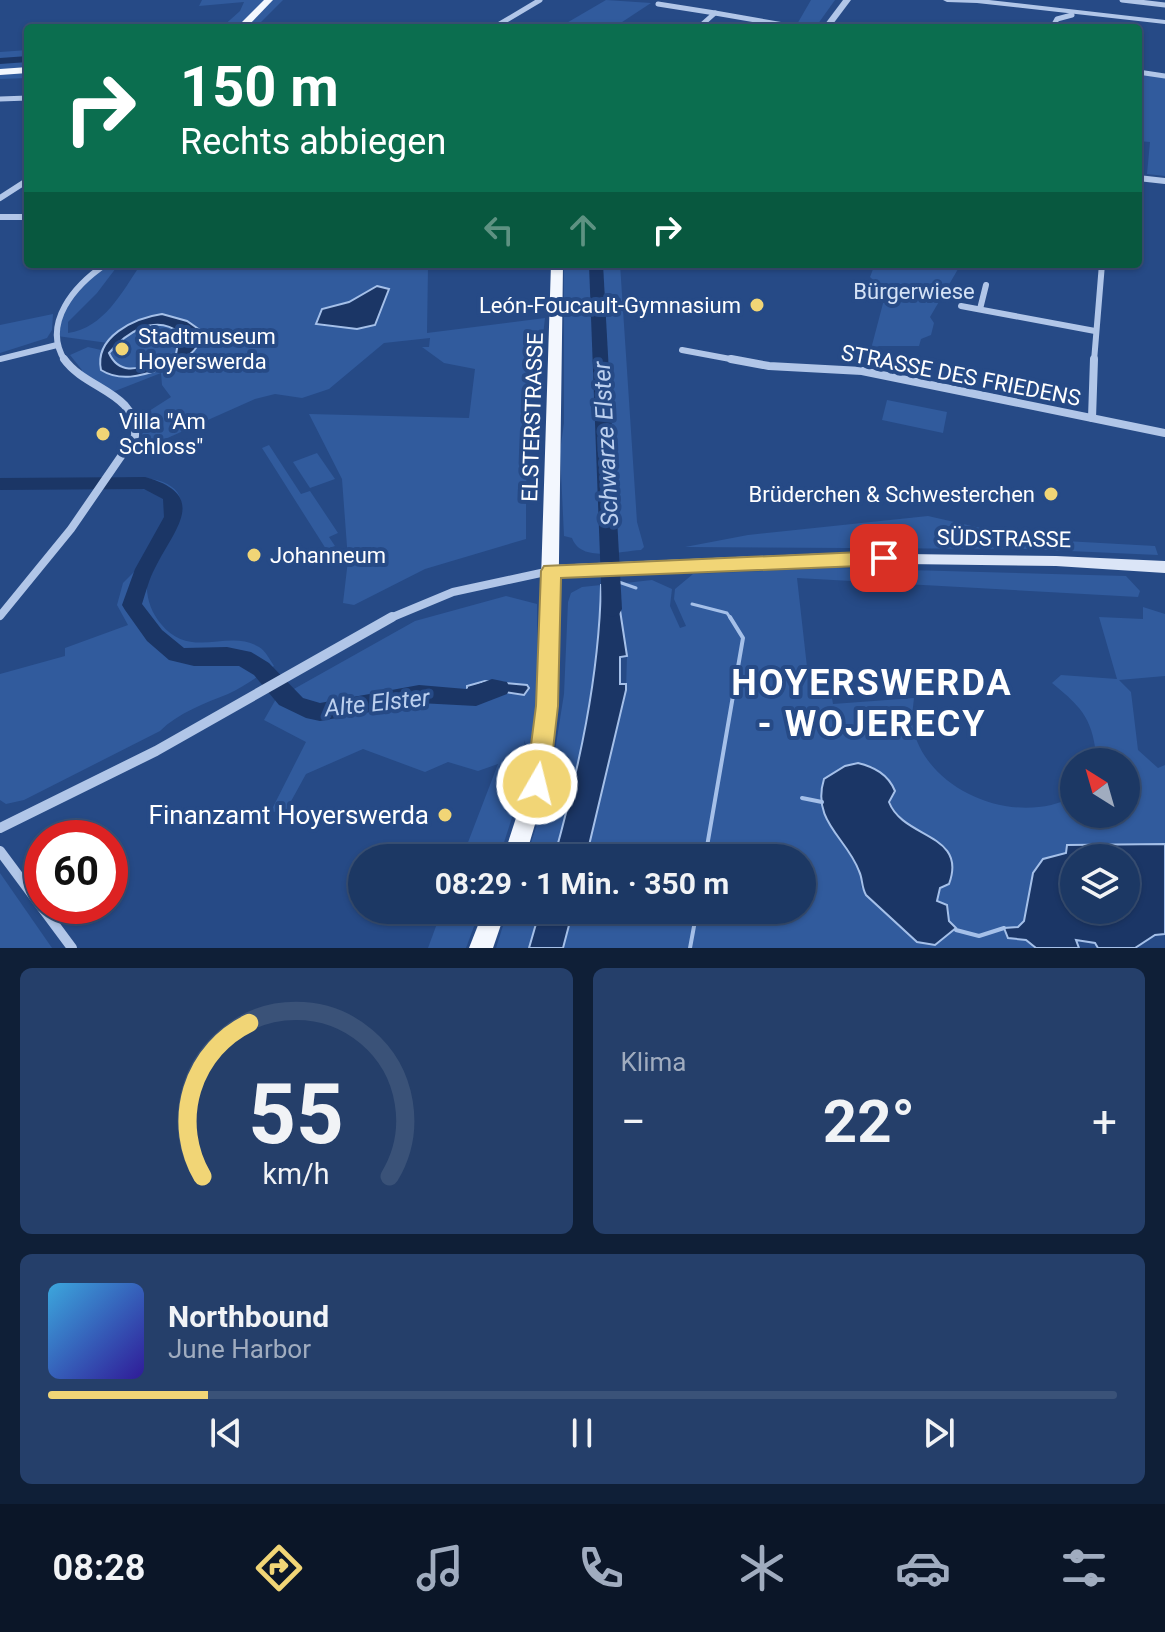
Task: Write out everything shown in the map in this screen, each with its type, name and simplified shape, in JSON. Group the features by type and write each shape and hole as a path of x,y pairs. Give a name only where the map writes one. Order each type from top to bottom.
{"main road":[{"path":"245,24 269,0"},
{"path":"0,72 24,70"},
{"name":"ELSTERSTRASSE","path":"518,844 537,784 549,673 557,268"},
{"name":"SÜDSTRASSE","path":"551,571 649,565 910,558 1165,567"},
{"path":"481,948 490,924"}],"street":[{"path":"500,24 540,0"},
{"path":"829,24 847,0"},
{"path":"947,0 982,2"},
{"path":"968,0 1165,23"},
{"path":"1122,0 1165,5"},
{"path":"658,4 778,24"},
{"path":"703,24 715,13"},
{"path":"1054,24 1057,19 1072,15"},
{"path":"1142,73 1165,76"},
{"path":"0,99 24,98"},
{"path":"1142,178 1165,181"},
{"path":"0,198 24,183"},
{"path":"0,217 24,217"},
{"path":"0,616 55,550 132,441 136,419 123,399 80,377 57,345 64,301 100,268"},
{"name":"STRASSE DES FRIEDENS","path":"1092,418 1095,331 1102,268"},
{"path":"980,309 986,285"},
{"path":"961,306 1095,331"},
{"path":"0,359 57,345"},
{"name":"STRASSE DES FRIEDENS","path":"682,350 769,366 862,371 1165,433"},
{"path":"0,828 156,751 380,623 436,597 499,579 551,571"},
{"path":"0,851 72,948"}],"green space":[{"path":"202,0 283,0 259,24 225,24 240,11 244,2 199,6"},
{"path":"606,0 651,3 619,24 565,24"},
{"path":"811,0 835,0 818,24 797,24"},
{"path":"24,50 24,78 0,79 0,52"},
{"path":"1142,74 1165,77 1165,176 1147,174 1150,142 1142,141"},
{"path":"102,268 116,268 97,293 68,322 68,333 81,330 102,316 138,268 428,268 427,333 545,318 526,483 526,539 425,569 354,605 343,603 348,560 342,479 309,414 469,418 475,369 444,363 422,347 429,347 430,338 384,343 329,389 302,398 275,394 255,399 154,444 142,437 146,413 171,397 162,385 161,373 110,393 80,377 82,370 70,355 88,347 101,350 108,343 57,336 62,307"},
{"path":"564,268 620,268 637,522 644,547 641,550 592,553 577,546 572,538 564,536 560,451 564,423"},
{"name":"Bürgerwiese","path":"873,268 959,268 930,317 934,323 931,335 921,339 919,346 879,346 871,349 886,292 870,277"},
{"path":"53,314 52,330 47,338 0,353 0,325"},
{"path":"887,400 947,412 943,433 882,420"},
{"path":"269,445 301,494 310,491 338,533 329,537 335,546 326,549 262,448"},
{"path":"317,453 335,479 310,488 293,462"},
{"path":"108,477 163,482 176,491 181,503 174,532 147,584 150,606 161,624 185,641 247,642 261,648 274,666 234,691 183,714 160,731 24,800 6,804 0,800 0,674 65,656 65,648 128,625 117,605 123,583 142,564 163,528 168,507 165,499 155,490 101,486"},
{"path":"928,516 1029,539 1155,546 1158,555 1025,549 685,547 748,535"},
{"path":"835,568 1126,576 1140,591 1138,597 797,578 807,667 827,668 833,704 914,698 913,729 922,752 937,771 956,787 1003,806 1028,808 1060,802 1060,828 1140,828 1140,752 1158,768 1165,765 1165,844 1060,844 1060,857 1033,873 1024,921 1019,927 1005,928 1008,938 1026,940 1036,948 563,948 569,924 816,924 816,844 589,844 626,690 627,656 616,584 652,580 672,589 670,606 680,628 686,626 674,599 675,589 693,574","holes":["872,766 891,783 895,814 902,822 935,841 953,866 936,895 937,901 949,910 949,921 956,928 942,938 917,942 861,887 860,871 825,816 822,806"]},
{"path":"601,585 592,689 580,757 558,844 531,844 549,788 564,694 568,602 571,593 582,587"},
{"path":"506,596 537,604 537,708 531,760 524,740 528,768 504,844 467,844 498,764 478,771 448,762 425,772 363,749 306,774 284,814 271,811 306,742 264,720 276,699 415,621"},
{"path":"1143,607 1165,614 1165,676 1119,680 1131,692 1138,748 1095,748 1085,716 1052,683 1061,675 1117,679 1099,617 1143,619"},
{"path":"0,873 24,908 24,924 35,924 52,948 0,948"},
{"path":"437,924 475,924 466,948 428,948"},
{"path":"504,924 536,924 529,948 496,948"}],"shaded area":[{"path":"377,286 389,289 375,325 357,329 316,324 322,309 349,302"},
{"path":"162,314 187,321 200,330 197,346 190,354 175,362 169,359 176,354 180,333 170,327 151,325 132,333 109,353 123,367 136,368 157,363 161,369 123,377 101,370 100,358 104,348 118,331"},
{"path":"616,584 627,656 620,657 620,684 626,684 626,690 589,844 558,844 592,689 601,585"},
{"path":"485,681 527,685 529,688 524,695 499,691 487,700 479,698 478,687 477,694 467,694 467,686"},
{"path":"858,763 875,769 892,785 895,791 889,802 896,814 942,845 950,855 952,867 949,884 940,888 937,901 947,905 949,921 956,928 935,945 917,942 866,895 854,859 826,818 821,794 824,779 845,766"},
{"path":"1140,844 1165,844 1165,934 1155,935 1135,948 1098,948 1095,943 1076,940 1079,948 1036,948 1026,940 1008,938 1004,928 1018,927 1024,921 1033,873 1043,859 1060,855 1060,924 1140,924"},
{"path":"536,924 569,924 563,948 529,948"}],"waterway":[{"name":"Schwarze Elster","path":"0,61 24,59"},
{"name":"Schwarze Elster","path":"596,268 612,609"},
{"name":"Alte Elster","path":"0,484 145,483 162,488 171,496 173,517 138,584 132,605 155,636 177,654 194,658 243,658 261,669 295,705 320,712 419,694 476,697 492,688 499,688"},
{"path":"613,580 636,588"},
{"path":"692,604 727,613 731,619"},
{"path":"707,844 743,638 730,617"},
{"path":"802,798 822,802"},
{"path":"690,948 694,924"},
{"path":"956,930 979,936 1004,928"}],"place":[{"name":"León-Foucault-Gymnasium","path":"757,305"},
{"name":"Stadtmuseum Hoyerswerda","path":"122,349"},
{"name":"Villa \"Am Schloss\"","path":"103,434"},
{"name":"Brüderchen & Schwesterchen","path":"1051,494"},
{"name":"Johanneum","path":"254,555"},
{"name":"Finanzamt Hoyerswerda","path":"445,815"}],"district":[{"name":"HOYERSWERDA - WOJERECY","path":"872,702"}],"route":[{"path":"537,784 547,706 551,571 884,558"}]}
